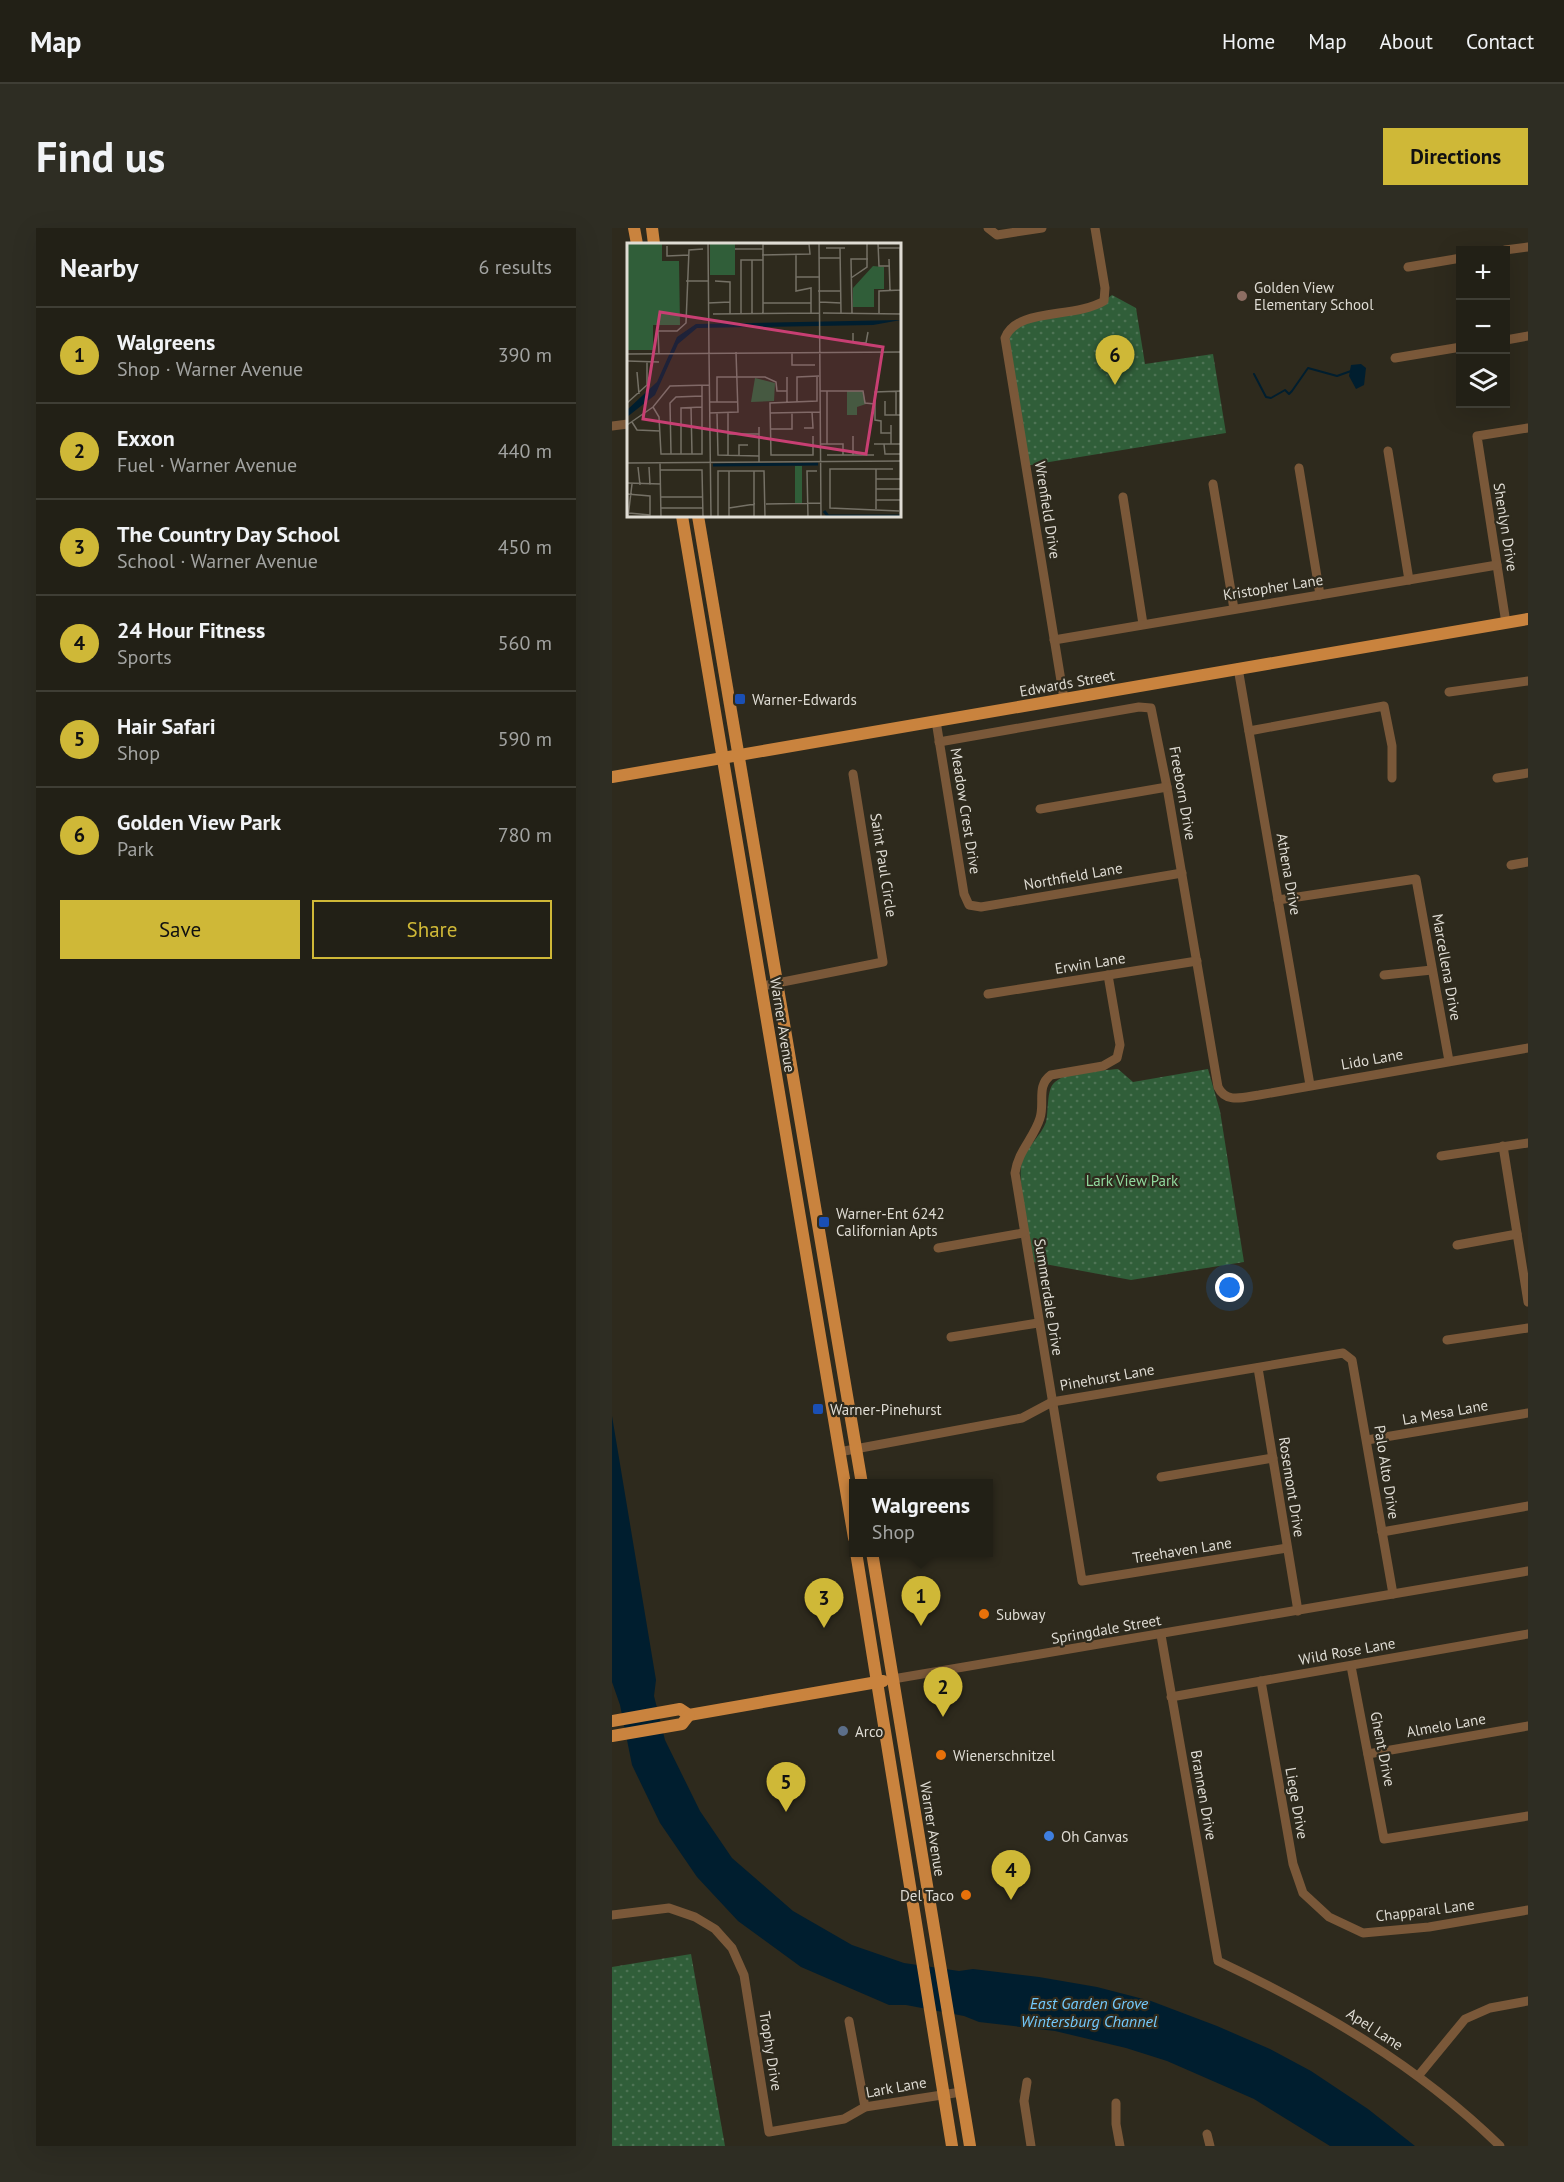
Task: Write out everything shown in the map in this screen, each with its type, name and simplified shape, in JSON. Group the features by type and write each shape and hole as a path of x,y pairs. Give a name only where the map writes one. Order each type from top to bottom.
{"main road":[{"path":"634,228 637,243"},
{"path":"652,228 654,243"},
{"name":"Warner Avenue","path":"682,518 849,1506"},
{"path":"690,518 692,530 702,537"},
{"name":"Warner Avenue","path":"698,518 779,983 861,1479"},
{"path":"686,540 697,551 702,582 713,603"},
{"name":"Edwards Street","path":"612,777 1528,619"},
{"path":"857,1557 952,2146"},
{"path":"863,1557 867,1576 876,1578"},
{"name":"Warner Avenue","path":"873,1557 970,2146"},
{"name":"Springdale Street","path":"612,1736 681,1724 689,1715 893,1679"},
{"name":"Springdale Street","path":"616,1721 680,1710 689,1715"},
{"path":"909,1878 925,1876"},
{"path":"917,1931 923,1930 928,1935 931,1952 941,1968"}],"street":[{"path":"989,229 997,235 1042,228"},
{"name":"Wrenfield Drive","path":"1064,699 1005,338 1009,327 1020,320 1091,308 1104,301 1105,288 1095,228"},
{"path":"1510,249 1528,247"},
{"path":"1408,267 1456,259"},
{"path":"1510,339 1528,336"},
{"path":"1395,358 1456,348"},
{"path":"612,426 627,424"},
{"name":"Shenlyn Drive","path":"1506,622 1477,436 1528,428"},
{"path":"1388,451 1409,580"},
{"path":"1299,468 1320,595"},
{"path":"1213,484 1234,609"},
{"path":"1123,497 1143,624"},
{"name":"Kristopher Lane","path":"1054,640 1497,565"},
{"name":"Athena Drive","path":"1238,668 1310,1085"},
{"path":"1449,692 1528,681"},
{"path":"1249,731 1384,706 1392,746 1392,778"},
{"name":"Freeborn Drive","path":"939,742 1145,707 1151,708 1167,787 1218,1088 1223,1095"},
{"name":"Meadow Crest Drive","path":"936,721 964,894 969,905"},
{"path":"1497,778 1528,773"},
{"name":"Saint Paul Circle","path":"779,983 883,962 853,774"},
{"path":"1040,809 1167,787"},
{"path":"1511,865 1528,862"},
{"name":"Northfield Lane","path":"969,905 981,907 1182,873"},
{"name":"Marcellena Drive","path":"1278,900 1416,879 1449,1061"},
{"name":"Erwin Lane","path":"988,994 1197,961"},
{"path":"1384,975 1432,970"},
{"name":"Summerdale Drive","path":"1082,1581 1015,1185 1017,1160 1040,1117 1042,1086 1046,1078 1103,1066 1117,1058 1120,1045 1108,975"},
{"path":"762,986 779,983"},
{"name":"Lido Lane","path":"1223,1095 1236,1098 1528,1048"},
{"path":"1441,1156 1528,1143"},
{"path":"1503,1146 1528,1302"},
{"path":"938,1248 1023,1233"},
{"path":"1457,1245 1517,1234"},
{"path":"951,1337 1038,1323"},
{"path":"1447,1340 1528,1328"},
{"name":"Pinehurst Lane","path":"839,1452 1022,1418 1052,1402 1343,1353 1349,1355"},
{"name":"Palo Alto Drive","path":"1349,1355 1352,1360 1367,1440 1393,1594"},
{"name":"Rosemont Drive","path":"1258,1368 1298,1611"},
{"name":"La Mesa Lane","path":"1367,1440 1528,1413"},
{"path":"1161,1477 1273,1458"},
{"path":"1382,1532 1528,1506"},
{"name":"Treehaven Lane","path":"1082,1581 1287,1548"},
{"name":"Springdale Street","path":"893,1679 1528,1571"},
{"name":"Wild Rose Lane","path":"1171,1696 1528,1634"},
{"name":"Brannen Drive","path":"1161,1635 1218,1961"},
{"name":"Ghent Drive","path":"1351,1666 1384,1839 1528,1816"},
{"name":"Liege Drive","path":"1261,1681 1293,1864 1303,1893 1329,1917"},
{"name":"Almelo Lane","path":"1368,1754 1528,1726"},
{"name":"Trophy Drive","path":"612,1915 669,1908 695,1917 715,1929 732,1948 744,1975 769,2132"},
{"name":"Chapparal Lane","path":"1329,1917 1364,1933 1429,1927 1528,1910"},
{"name":"Apel Lane","path":"1218,1961 1296,1998 1419,2075 1500,2146"},
{"path":"1419,2075 1465,2019 1490,2008 1528,2001"},
{"path":"849,2021 865,2107"},
{"path":"1027,2082 1024,2102 1031,2146"},
{"name":"Lark Lane","path":"769,2132 844,2119 865,2107 961,2092"},
{"path":"1116,2103 1116,2124 1120,2146"},
{"path":"1208,2134 1210,2146"}],"green space":[{"path":"1112,295 1136,308 1145,364 1213,354 1226,433 1025,466 1005,338 1009,327 1104,301"},
{"name":"Lark View Park","path":"1118,1069 1133,1082 1208,1069 1220,1111 1244,1262 1131,1280 1034,1262 1022,1196 1021,1170 1024,1156 1046,1122 1052,1085 1068,1075"},
{"path":"691,1954 725,2146 612,2146 612,1967"}],"water":[{"path":"1361,364 1366,368 1364,385 1356,389 1349,376 1351,365"},
{"name":"East Garden Grove Wintersburg Channel","path":"612,1416 656,1680 654,1696 665,1740 700,1811 732,1858 793,1911 852,1945 904,1963 959,1971 973,1969 1039,1977 1097,1987 1151,2001 1217,2026 1270,2049 1311,2071 1368,2109 1415,2146 1330,2146 1254,2099 1167,2061 1126,2048 1055,2031 979,2022 964,2016 906,2005 889,2005 801,1967 738,1921 697,1877 660,1823 632,1765 620,1705 612,1682"}],"waterway":[{"path":"1254,374 1266,397 1271,398 1285,390 1289,394 1308,368 1337,376 1351,371"}],"place":[{"name":"Golden View Elementary School","path":"1242,296"},
{"name":"Golden View Park","path":"1115,385"},
{"name":"Warner-Edwards","path":"740,699"},
{"name":"Warner-Ent 6242 Californian Apts","path":"824,1222"},
{"name":"Warner-Pinehurst","path":"818,1409"},
{"name":"Subway","path":"984,1614"},
{"name":"Walgreens","path":"921,1626"},
{"name":"The Country Day School","path":"824,1628"},
{"name":"Exxon","path":"943,1717"},
{"name":"Arco","path":"843,1731"},
{"name":"Wienerschnitzel","path":"941,1755"},
{"name":"Hair Safari","path":"786,1812"},
{"name":"Oh Canvas","path":"1049,1836"},
{"name":"Del Taco","path":"966,1895"},
{"name":"24 Hour Fitness","path":"1011,1900"}]}
